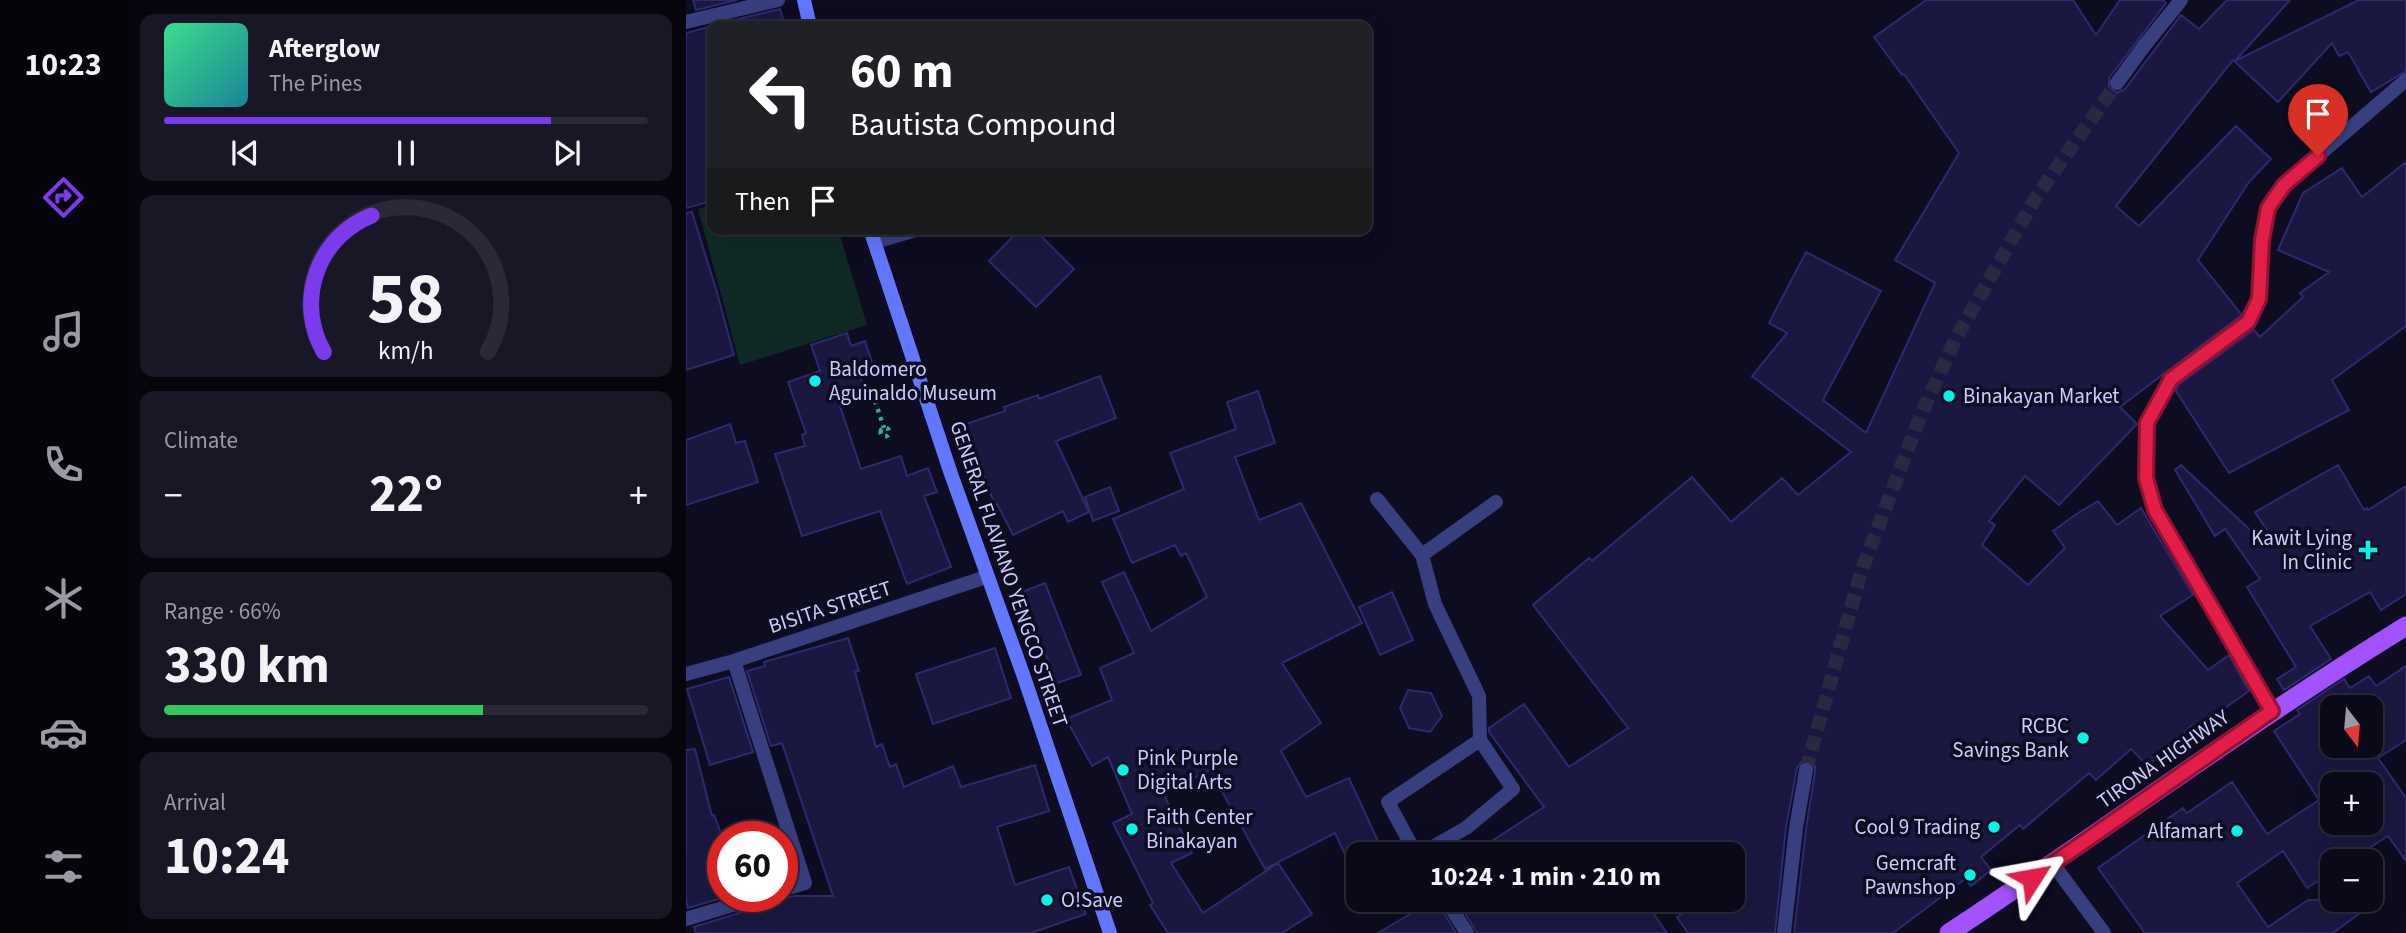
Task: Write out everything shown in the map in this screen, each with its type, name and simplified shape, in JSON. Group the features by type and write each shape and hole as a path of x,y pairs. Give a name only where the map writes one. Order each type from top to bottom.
{"main road":[{"path":"804,0 809,21"},
{"name":"GENERAL FLAVIANO YENGCO STREET","path":"873,236 986,577 1024,677 1110,933"},
{"name":"TIRONA HIGHWAY","path":"1949,933 2272,711 2406,626"}],"street":[{"path":"686,22 778,0"},
{"path":"2118,83 2181,0"},
{"path":"2272,711 2155,510 2146,478 2147,423 2171,379 2248,322 2259,299 2262,240 2268,208 2284,185 2406,80"},
{"path":"1377,499 1422,555 1435,604 1479,696 1480,740 1513,789 1466,828 1440,842"},
{"path":"1422,555 1496,502"},
{"name":"BISITA STREET","path":"686,674 734,661 986,577"},
{"path":"734,661 785,821"},
{"path":"1411,842 1388,802 1480,740"},
{"path":"1784,933 1806,769"},
{"path":"798,861 805,883 798,885"},
{"path":"2053,864 2104,933"},
{"path":"686,919 709,912"},
{"path":"1454,912 1467,933"}],"path":[{"path":"875,401 884,428"}],"green space":[{"path":"707,206 707,235 840,235 867,325 740,365 698,209"}],"building":[{"path":"693,0 737,0 696,10"},
{"path":"1926,0 2073,0 2096,35 2120,0 2163,0 2166,3 2109,78 2109,87 2117,93 2125,89 2181,15 2199,29 2227,0 2290,0 2235,61 2359,0 2406,0 2406,71 2371,92 2348,52 2339,56 2332,43 2278,102 2233,60 2116,206 2139,226 2236,126 2271,159 2249,182 2198,260 2240,316 2120,407 2137,424 2059,505 2025,476 1989,521 1995,525 1982,545 2028,585 2065,548 2053,531 2075,515 2098,501 2117,525 2141,508 2193,595 2160,616 2208,670 2229,655 2249,691 2194,730 2191,726 2148,766 2131,749 2096,780 2089,773 2023,829 2020,825 1981,857 1991,870 1971,886 1965,879 1893,933 1794,933 1815,772 1815,766 1808,761 1802,761 1797,768 1786,827 1775,933 1688,933 1677,917 1685,912 1745,912 1745,842 1490,842 1544,807 1489,732 1489,728 1524,704 1569,767 1628,728 1533,605 1589,558 1592,561 1692,477 1731,522 1782,478 1798,495 1851,452 1752,376 1787,333 1769,323 1806,252 1881,291 1823,400 1866,433 1935,283 1895,260 1959,153 1904,74 1902,75 1874,37"},
{"path":"780,9 784,21 731,21"},
{"path":"707,27 707,202 686,208 686,33"},
{"path":"2406,162 2406,326 2332,380 2349,410 2229,473 2176,391 2178,385 2254,330 2260,337 2303,297 2300,293 2329,272 2278,250 2303,193 2342,168 2362,197"},
{"path":"692,212 734,355 686,370 686,213"},
{"path":"1014,235 1040,235 1074,269 1036,307 989,261"},
{"path":"847,333 851,346 865,341 875,371 860,376 865,390 838,400 861,469 901,456 907,476 928,468 937,492 924,496 951,567 907,584 880,511 802,536 775,454 805,446 802,435 806,433 788,382 820,371 811,345"},
{"path":"1100,376 1116,418 1056,441 1089,512 1068,522 1063,511 1013,535 997,504 995,505 981,469 979,470 963,425 1005,411 1004,407 1038,395 1039,399"},
{"path":"1258,391 1275,443 1235,457 1259,520 1301,503 1362,623 1282,663 1321,723 1281,751 1306,797 1349,778 1378,842 1346,842 1345,854 1335,833 1265,869 1210,770 1163,793 1192,853 1171,863 1203,913 1278,863 1312,914 1282,933 1168,933 1150,905 1153,903 1113,823 1132,814 1108,757 1092,766 1066,719 1112,700 1100,668 1134,653 1102,582 1124,572 1151,631 1207,597 1186,553 1181,556 1175,545 1132,563 1113,519 1184,489 1170,453 1236,429 1227,402"},
{"path":"730,424 736,443 745,441 758,482 686,505 686,440"},
{"path":"2181,465 2267,546 2274,541 2255,512 2338,465 2364,510 2406,486 2406,594 2381,610 2370,592 2310,626 2331,659 2284,690 2277,679 2296,667 2247,587 2260,579 2225,529 2215,536 2175,470"},
{"path":"1110,487 1119,511 1093,521 1085,497"},
{"path":"1045,583 1081,675 1057,683 1041,642 1036,644 1017,594"},
{"path":"1392,592 1413,640 1380,655 1359,607"},
{"path":"848,638 859,671 855,672 876,747 882,744 890,767 896,764 904,787 953,766 961,787 1035,765 1049,811 997,827 1015,885 1069,867 1086,914 1031,933 696,933 694,927 742,912 798,912 798,896 833,896 782,743 771,746 747,671 765,666 764,662"},
{"path":"995,648 1011,698 933,724 916,674"},
{"path":"2406,666 2406,740 2384,754 2384,695 2320,695 2320,758 2378,758 2406,798 2406,861 2388,836 2368,849 2320,849 2320,880 2307,888 2283,851 2237,883 2268,927 2308,900 2320,900 2320,912 2362,912 2333,933 2145,933 2098,868 2183,808 2187,813 2232,782 2267,834 2319,800 2274,731 2300,714 2297,710 2344,679 2350,688 2369,676 2376,686"},
{"path":"729,677 753,752 710,765 687,689"},
{"path":"1408,690 1431,693 1442,716 1430,732 1409,728 1400,708"},
{"path":"695,749 712,816 714,815 716,821 707,821 707,902 688,908 686,901 686,750"},
{"path":"1414,912 1443,912 1456,933 1378,933"},
{"path":"1464,912 1652,912 1667,933 1477,933"}],"tunnel":[{"path":"1806,770 1861,572 1920,417 1956,338 2036,197 2117,83"}],"place":[{"name":"Baldomero Aguinaldo Museum","path":"815,381"},
{"name":"Binakayan Market","path":"1949,396"},
{"name":"Kawit Lying In Clinic","path":"2368,550"},
{"name":"RCBC Savings Bank","path":"2083,738"},
{"name":"Pink Purple Digital Arts","path":"1123,770"},
{"name":"Cool 9 Trading","path":"1994,827"},
{"name":"Faith Center Binakayan","path":"1132,829"},
{"name":"Alfamart","path":"2237,831"},
{"name":"Gemcraft Pawnshop","path":"1970,875"},
{"name":"O!Save","path":"1047,900"}],"route":[{"path":"2032,878 2272,711 2155,510 2146,478 2147,423 2171,379 2248,322 2259,299 2262,240 2268,208 2284,185 2318,156"}]}
